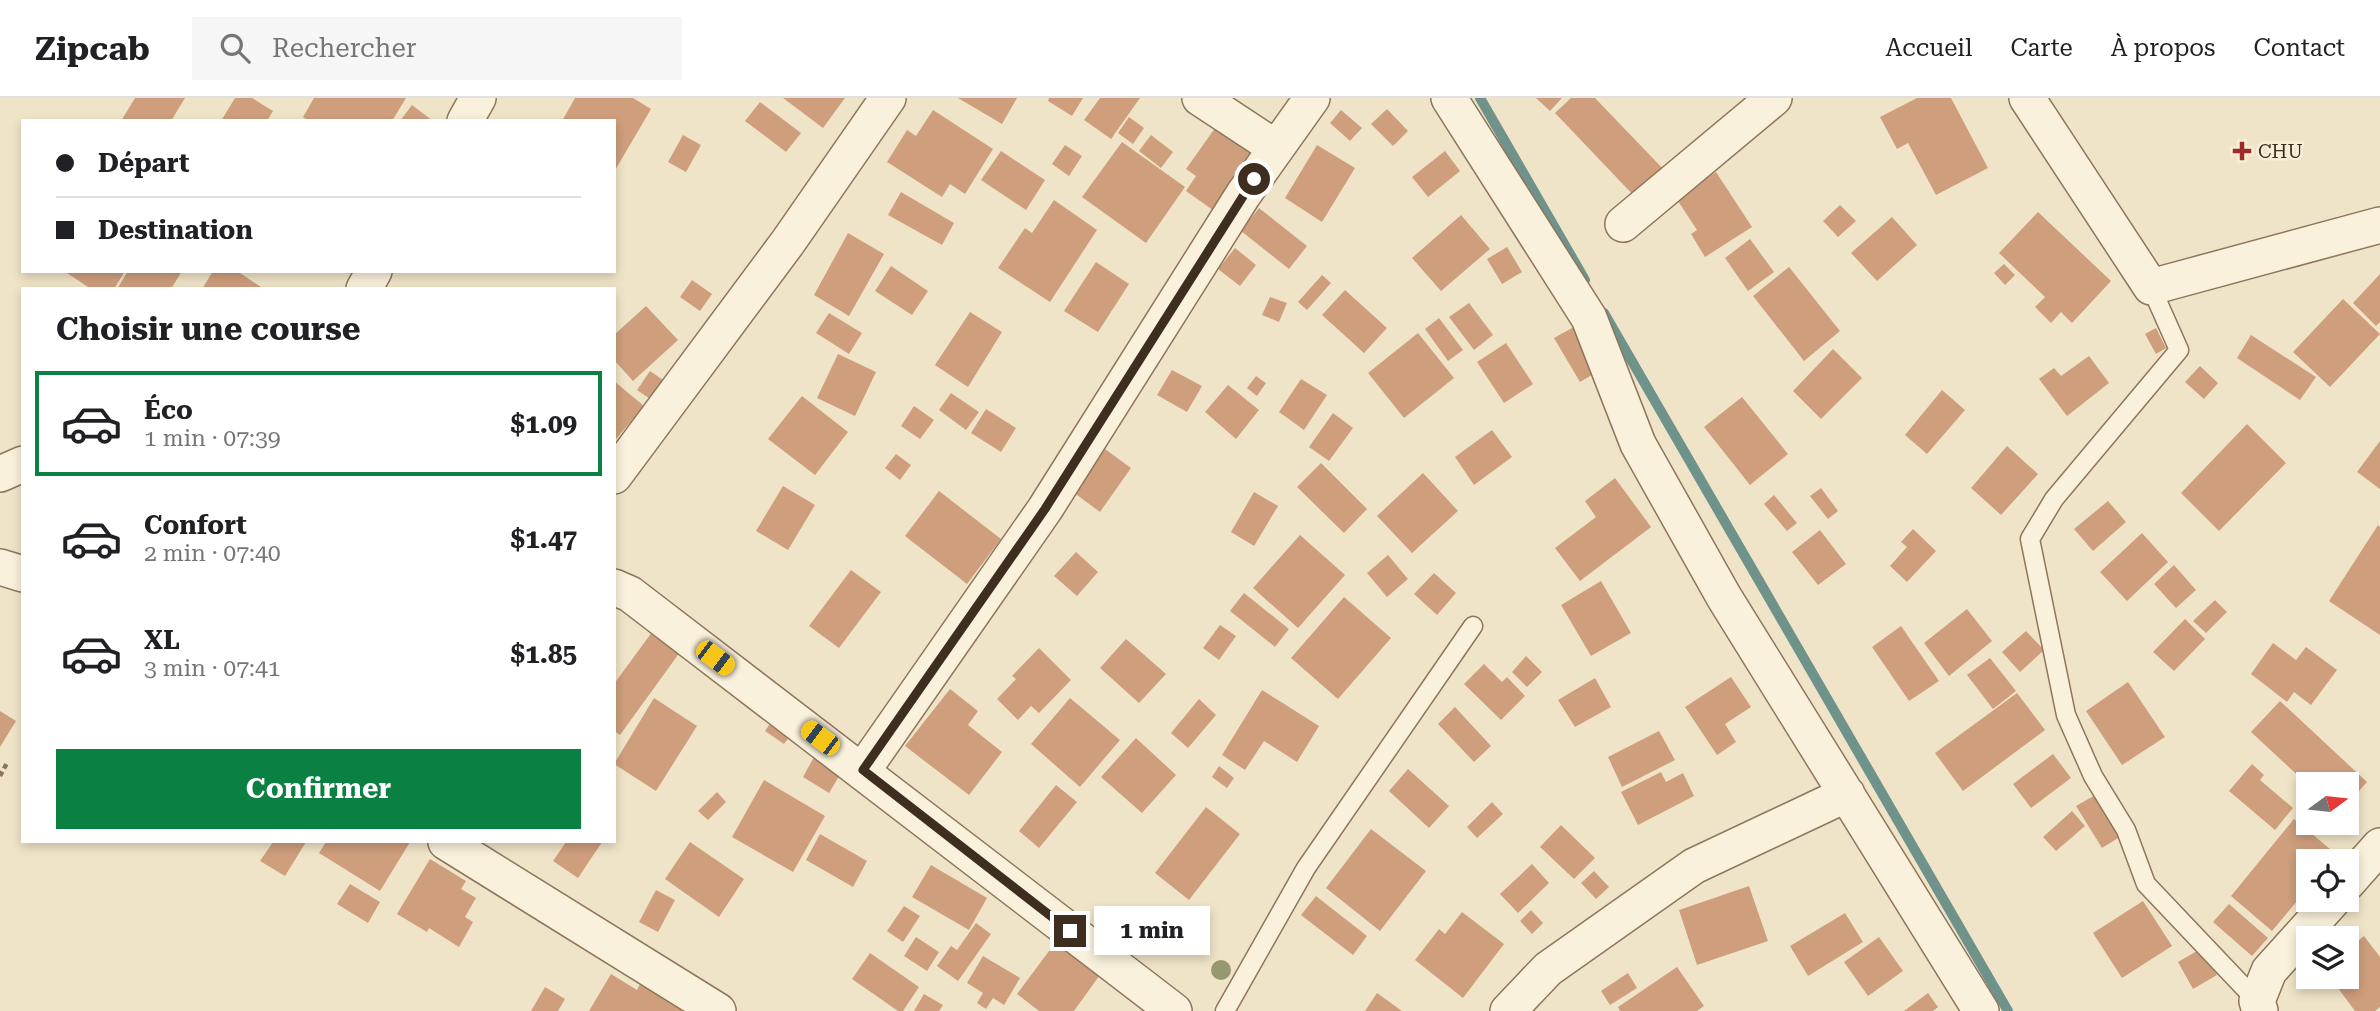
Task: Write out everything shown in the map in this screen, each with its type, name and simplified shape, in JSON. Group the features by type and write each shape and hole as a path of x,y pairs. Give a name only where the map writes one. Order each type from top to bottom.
{"street":[{"path":"466,119 478,98"},
{"path":"616,474 788,242 888,98"},
{"path":"1200,98 1276,148"},
{"path":"863,770 1045,509 1242,195 1312,98"},
{"path":"1449,98 1589,318 1638,444 1724,597 1981,1011"},
{"path":"1623,224 1774,98"},
{"path":"2027,98 2151,287 2380,225"},
{"path":"0,474 21,465"},
{"path":"0,567 21,573"},
{"path":"616,588 630,594 863,770 1174,1011"},
{"path":"1508,1011 1548,969 1694,866 1847,794"},
{"path":"448,843 718,1011"},
{"path":"2359,870 2380,846"},
{"path":"2258,1006 2269,971 2322,912"}],"lane":[{"path":"2151,287 2179,350 2054,499 2030,539 2066,715 2093,776 2126,830 2146,884 2258,1006"},
{"path":"1225,1011 1306,868 1473,626"}],"path":[{"path":"0,776 7,763"}],"building":[{"path":"135,98 185,98 172,119 122,119"},
{"path":"235,98 252,98 273,111 268,119 222,119"},
{"path":"314,98 406,98 393,119 303,117"},
{"path":"575,98 633,98 651,109 616,169 616,119 563,119"},
{"path":"783,98 845,98 823,128"},
{"path":"958,98 1017,98 1002,124"},
{"path":"1049,98 1083,98 1072,116 1048,101"},
{"path":"1100,98 1140,98 1111,139 1084,120"},
{"path":"1536,98 1562,98 1550,111"},
{"path":"1571,98 1595,98 1667,173 1638,200 1555,113"},
{"path":"1917,98 1951,98 1988,168 1936,195 1908,143 1897,149 1880,117"},
{"path":"760,102 801,133 786,152 745,121"},
{"path":"412,105 430,119 402,119"},
{"path":"1387,109 1408,131 1393,146 1371,124"},
{"path":"933,110 993,149 965,194 950,184 942,197 887,162 907,130 916,136"},
{"path":"1341,110 1362,128 1350,141 1330,123"},
{"path":"1129,117 1144,128 1133,144 1118,133"},
{"path":"1215,128 1263,162 1224,218 1186,191 1196,176 1186,169"},
{"path":"683,135 701,145 686,172 668,162"},
{"path":"1151,135 1173,152 1161,168 1139,151"},
{"path":"1122,142 1185,187 1146,243 1082,197"},
{"path":"1065,145 1082,156 1069,176 1052,164"},
{"path":"1317,145 1355,168 1322,222 1285,198"},
{"path":"1001,151 1045,180 1026,210 981,180"},
{"path":"1445,151 1460,171 1428,197 1412,177"},
{"path":"1716,172 1752,227 1705,257 1691,234 1697,230 1676,198"},
{"path":"901,192 954,223 942,245 888,215"},
{"path":"1054,200 1097,230 1050,302 998,268 1025,228 1032,233"},
{"path":"1840,205 1856,221 1838,237 1823,221"},
{"path":"1259,208 1307,246 1289,269 1241,231"},
{"path":"2038,212 2111,281 2072,323 2061,312 2051,323 2035,307 2045,297 1999,253"},
{"path":"1461,215 1490,249 1441,291 1412,258"},
{"path":"1892,217 1917,245 1877,281 1851,253"},
{"path":"848,233 884,254 849,316 814,295"},
{"path":"1750,239 1774,272 1748,291 1725,258"},
{"path":"1507,247 1522,272 1502,284 1487,259"},
{"path":"1235,248 1256,265 1240,286 1218,269"},
{"path":"1096,262 1129,284 1098,332 1064,311"},
{"path":"2004,264 2015,275 2005,285 1994,273"},
{"path":"891,266 928,291 912,315 875,291"},
{"path":"1789,267 1840,331 1804,361 1753,296"},
{"path":"67,273 124,273 115,287 88,287"},
{"path":"127,273 181,273 172,287 118,287"},
{"path":"212,273 240,273 261,287 203,287"},
{"path":"2380,274 2380,322 2376,326 2353,303"},
{"path":"1322,275 1331,283 1307,310 1298,302"},
{"path":"692,280 712,294 700,311 680,297"},
{"path":"1345,290 1387,328 1364,353 1322,315"},
{"path":"1270,297 1287,303 1279,322 1262,315"},
{"path":"2343,299 2380,334 2330,387 2293,352"},
{"path":"1469,303 1493,335 1474,350 1449,317"},
{"path":"646,306 678,340 633,381 616,362 616,333"},
{"path":"970,312 1002,332 968,387 935,365"},
{"path":"829,313 862,333 849,354 816,333"},
{"path":"1439,318 1463,350 1448,361 1425,329"},
{"path":"1581,323 1607,366 1580,382 1554,338"},
{"path":"2156,328 2166,348 2156,354 2145,334"},
{"path":"1418,333 1454,378 1404,418 1368,373"},
{"path":"2251,335 2316,377 2300,400 2237,358"},
{"path":"1506,343 1533,384 1504,403 1477,362"},
{"path":"1833,349 1862,378 1821,419 1793,391"},
{"path":"838,354 876,372 855,416 817,398"},
{"path":"2089,356 2109,383 2067,416 2039,379 2054,368 2061,376"},
{"path":"2200,366 2218,383 2204,399 2185,382"},
{"path":"1172,370 1202,386 1187,412 1157,395"},
{"path":"650,371 666,382 653,401 637,390"},
{"path":"1256,376 1266,383 1257,396 1247,388"},
{"path":"1301,379 1327,395 1304,430 1279,412"},
{"path":"616,383 644,406 616,439"},
{"path":"1228,385 1259,410 1236,439 1205,412"},
{"path":"1942,390 1965,410 1927,454 1905,435"},
{"path":"951,393 979,412 966,430 939,410"},
{"path":"802,396 848,432 815,475 768,439"},
{"path":"1742,397 1788,454 1750,485 1704,427"},
{"path":"914,406 934,420 920,439 901,426"},
{"path":"986,409 1016,428 1001,452 971,433"},
{"path":"1333,413 1353,428 1329,461 1309,447"},
{"path":"2247,424 2286,463 2219,531 2181,493"},
{"path":"1492,430 1512,457 1474,485 1455,457"},
{"path":"2380,441 2380,489 2357,472"},
{"path":"2007,446 2038,474 2001,515 1971,488"},
{"path":"1105,449 1131,468 1100,512 1073,492"},
{"path":"896,454 911,465 900,480 885,468"},
{"path":"1321,463 1367,509 1344,533 1297,487"},
{"path":"1423,473 1458,511 1412,553 1377,516"},
{"path":"1615,478 1651,527 1580,581 1555,548 1596,517 1585,501"},
{"path":"783,486 815,505 788,550 756,531"},
{"path":"1821,488 1838,511 1828,519 1810,496"},
{"path":"939,491 1001,539 967,584 905,536"},
{"path":"1254,492 1278,506 1254,546 1231,532"},
{"path":"1774,495 1797,523 1787,531 1764,504"},
{"path":"2108,501 2126,522 2093,551 2074,529"},
{"path":"2378,525 2380,527 2380,635 2329,601"},
{"path":"1913,529 1936,551 1907,582 1890,566 1907,547 1901,542"},
{"path":"1820,530 1846,564 1818,585 1792,552"},
{"path":"2142,533 2168,562 2127,601 2100,572"},
{"path":"1300,535 1345,575 1298,628 1253,588"},
{"path":"1076,552 1098,572 1077,596 1054,576"},
{"path":"1388,555 1408,579 1387,597 1367,573"},
{"path":"2174,565 2196,590 2176,608 2154,584"},
{"path":"851,570 881,592 839,648 809,626"},
{"path":"1434,573 1456,593 1437,615 1414,594"},
{"path":"1601,581 1631,633 1591,656 1561,605"},
{"path":"1244,593 1289,629 1275,647 1230,611"},
{"path":"1344,597 1391,638 1338,699 1291,658"},
{"path":"2215,600 2227,612 2206,633 2193,621"},
{"path":"1967,609 1992,641 1949,676 1924,643"},
{"path":"2185,619 2205,639 2174,671 2153,652"},
{"path":"1220,625 1236,636 1219,660 1203,648"},
{"path":"1901,626 1939,681 1909,701 1872,647"},
{"path":"655,628 683,648 620,735 616,732 616,681"},
{"path":"2026,631 2044,650 2020,672 2002,652"},
{"path":"1126,639 1166,674 1139,703 1100,668"},
{"path":"2273,643 2296,660 2306,647 2337,670 2311,705 2294,692 2287,702 2251,674"},
{"path":"1039,648 1071,680 1039,713 1031,706 1018,720 997,699 1016,679 1012,676"},
{"path":"1526,656 1542,672 1527,687 1512,672"},
{"path":"1990,658 2016,691 1993,709 1967,675"},
{"path":"1484,664 1502,682 1507,677 1525,696 1501,720 1464,684"},
{"path":"1731,677 1751,707 1725,724 1736,742 1717,755 1685,707"},
{"path":"1595,678 1611,707 1575,727 1558,700"},
{"path":"2128,682 2165,737 2122,765 2086,711"},
{"path":"950,689 978,711 968,725 1002,752 969,795 905,746"},
{"path":"1262,690 1319,726 1297,762 1264,741 1245,770 1222,755"},
{"path":"2017,693 2045,730 1963,791 1935,753"},
{"path":"654,698 697,726 656,791 616,765 616,761"},
{"path":"1070,698 1120,740 1080,787 1031,744"},
{"path":"1199,699 1216,715 1188,748 1171,733"},
{"path":"2280,701 2356,772 2296,774 2251,732"},
{"path":"1455,707 1491,746 1474,762 1438,724"},
{"path":"0,711 16,721 0,747"},
{"path":"776,715 795,729 784,744 765,731"},
{"path":"1659,731 1675,760 1622,787 1608,757"},
{"path":"1136,738 1176,775 1142,813 1101,777"},
{"path":"2053,754 2071,778 2031,808 2013,784"},
{"path":"814,757 841,773 829,793 803,777"},
{"path":"2252,764 2264,775 2260,780 2293,808 2275,830 2229,791"},
{"path":"1219,766 1234,778 1227,788 1212,777"},
{"path":"1408,769 1449,806 1429,828 1389,791"},
{"path":"1661,772 1666,782 1683,773 1694,796 1638,825 1621,792"},
{"path":"2359,775 2367,782 2359,791"},
{"path":"764,780 825,816 793,872 732,837"},
{"path":"1056,785 1077,802 1039,848 1019,831"},
{"path":"717,792 726,802 708,820 698,811"},
{"path":"2097,794 2123,835 2102,848 2076,806"},
{"path":"1492,802 1503,814 1477,838 1467,827"},
{"path":"1206,807 1240,834 1189,900 1155,873"},
{"path":"2072,811 2085,826 2056,851 2043,837"},
{"path":"2294,819 2296,835 2313,835 2330,849 2296,849 2296,902 2272,931 2231,896"},
{"path":"1561,825 1595,858 1574,879 1540,847"},
{"path":"1371,829 1426,871 1380,931 1326,888"},
{"path":"820,834 867,861 853,887 806,860"},
{"path":"690,842 744,879 719,917 665,879"},
{"path":"272,843 305,843 285,876 260,861"},
{"path":"325,843 409,843 380,891 319,853"},
{"path":"565,843 601,843 578,878 553,861"},
{"path":"430,859 466,881 461,889 476,898 465,917 473,922 459,947 429,928 427,932 397,914"},
{"path":"1532,864 1549,883 1518,913 1500,894"},
{"path":"931,865 987,898 969,930 912,897"},
{"path":"1594,871 1609,887 1596,899 1581,883"},
{"path":"350,884 380,902 368,923 337,904"},
{"path":"1749,886 1768,941 1697,965 1679,910"},
{"path":"656,890 675,900 658,932 639,922"},
{"path":"1316,896 1367,936 1353,955 1301,915"},
{"path":"2143,901 2172,946 2122,978 2093,933"},
{"path":"2229,904 2268,938 2252,956 2213,922"},
{"path":"904,906 920,916 903,942 887,931"},
{"path":"1531,910 1543,923 1532,934 1520,921"},
{"path":"1462,912 1504,944 1463,998 1415,960 1439,929 1445,934"},
{"path":"1845,913 1863,942 1808,976 1790,946"},
{"path":"976,923 991,934 958,981 937,966 951,946 957,950"},
{"path":"2364,936 2380,957 2380,1007 2375,1011 2355,1011 2339,989 2359,989 2359,940"},
{"path":"916,937 939,952 927,971 904,956"},
{"path":"1879,937 1903,971 1868,996 1844,962"},
{"path":"1058,939 1102,972 1074,1011 1039,1011 1017,994"},
{"path":"2202,948 2217,975 2193,989 2178,962"},
{"path":"870,953 919,987 903,1011 898,1011 852,979"},
{"path":"983,956 1020,978 1004,1005 993,998 986,1009 977,1003 983,993 967,983"},
{"path":"1677,967 1704,1006 1697,1011 1620,1011 1618,1007"},
{"path":"1628,973 1637,988 1610,1005 1601,991"},
{"path":"611,974 637,990 641,982 683,1008 681,1011 589,1011"},
{"path":"545,987 565,999 558,1011 531,1011"},
{"path":"1377,993 1402,1011 1365,1011"},
{"path":"1928,993 1938,1007 1933,1011 1904,1011"},
{"path":"924,994 943,1005 939,1011 914,1011"}],"waterway":[{"path":"1480,98 1585,280"},
{"path":"1604,313 2008,1011"}],"place":[{"name":"CHU","path":"2242,151"}],"route":[{"path":"1070,931 863,770 1045,509 1254,179"}]}
